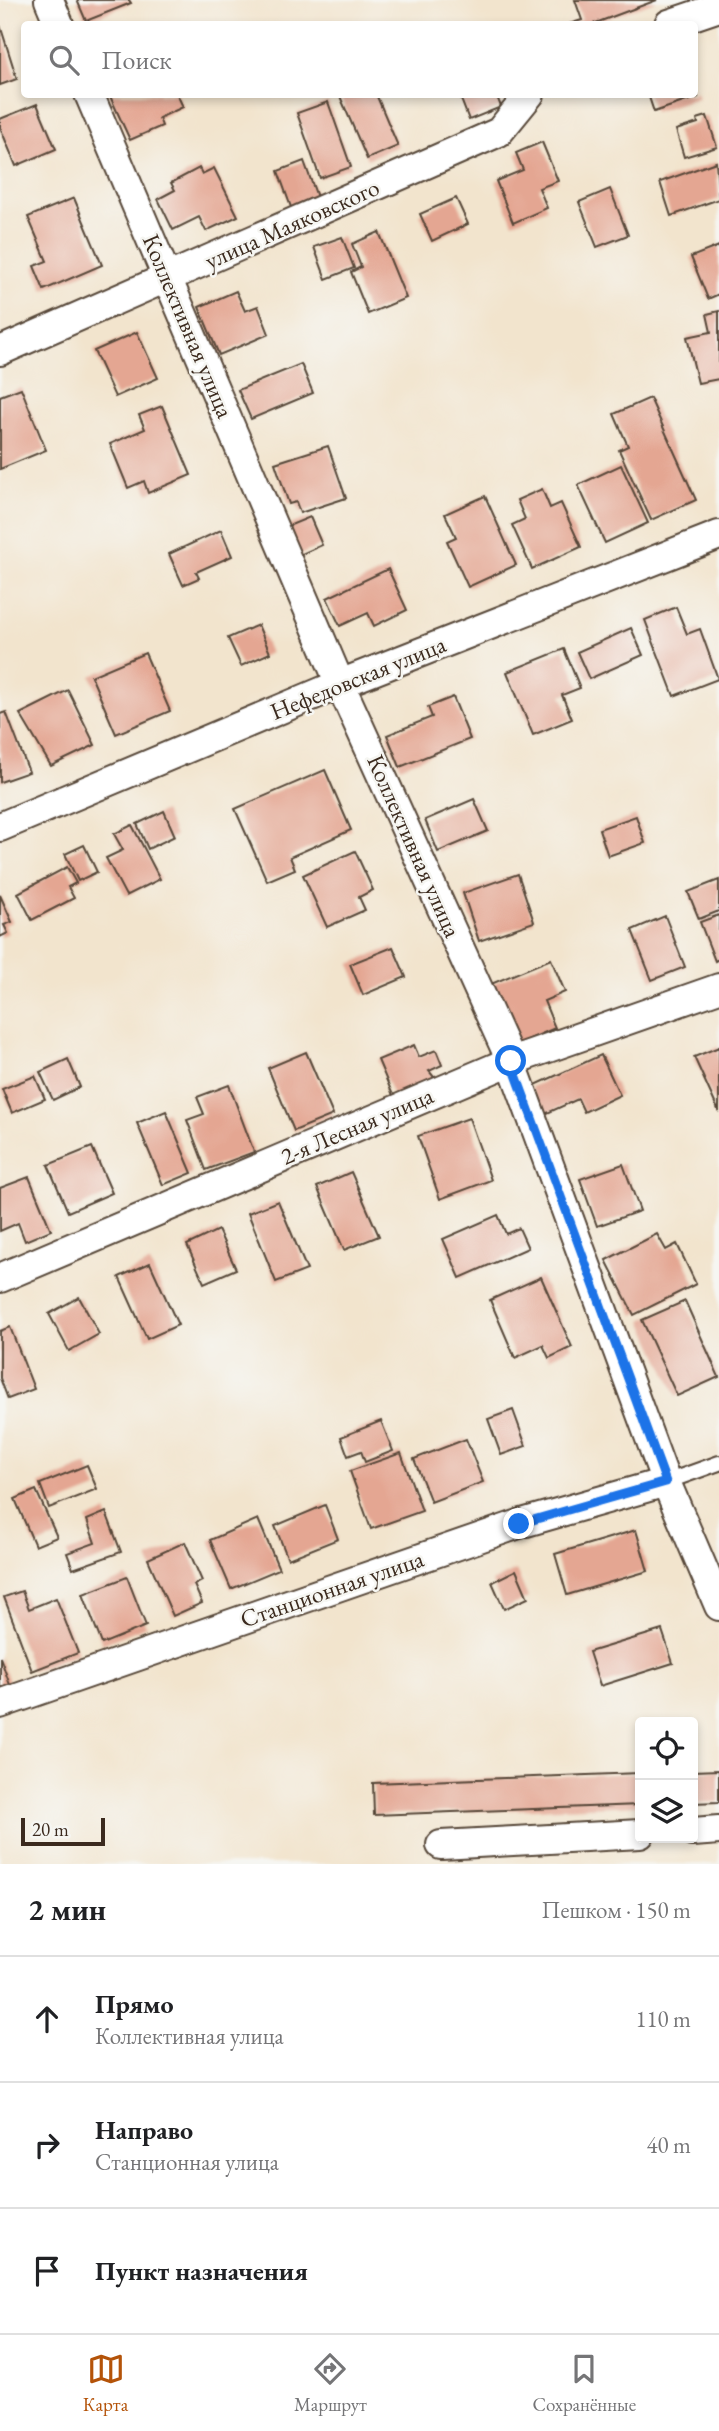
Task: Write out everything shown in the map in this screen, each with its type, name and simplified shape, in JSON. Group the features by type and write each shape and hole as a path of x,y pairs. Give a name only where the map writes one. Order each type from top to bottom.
{"street":[{"path":"49,0 58,21"},
{"path":"678,21 719,7"},
{"name":"Коллективная улица","path":"91,98 340,684 511,1061 666,1482 719,1606"},
{"name":"улица Маяковского","path":"0,351 499,132 527,98"},
{"name":"Нефедовская улица","path":"0,827 340,684 719,535"},
{"name":"2-я Лесная улица","path":"0,1278 511,1061 719,988"},
{"name":"Станционная улица","path":"0,1704 519,1524 666,1482"},
{"path":"698,1832 719,1830"},
{"path":"441,1845 635,1834"}],"lane":[{"path":"666,1482 719,1464"}],"building":[{"path":"77,0 129,0 131,3 86,21"},
{"path":"575,0 657,0 601,21 579,21 582,20"},
{"path":"0,25 17,79 0,85"},
{"path":"111,98 179,98 183,107 159,118 162,126 130,140"},
{"path":"341,98 378,98 398,146 367,159"},
{"path":"461,98 498,98 501,107 469,120"},
{"path":"649,98 695,98 654,112"},
{"path":"328,102 351,167 320,178 297,113"},
{"path":"37,104 56,149 16,166 0,127 0,119"},
{"path":"707,116 717,147 684,157 676,130 698,123 697,119"},
{"path":"542,142 558,181 539,188 547,208 513,223 496,181 523,170 516,153"},
{"path":"304,161 318,200 292,210 278,171"},
{"path":"716,162 719,199 671,216 660,182"},
{"path":"199,168 202,174 214,168 238,216 206,231 199,217 173,230 158,199 175,190 171,183"},
{"path":"610,189 628,235 597,247 579,202"},
{"path":"74,198 102,265 44,290 34,266 47,261 28,217"},
{"path":"456,198 468,224 432,241 420,214"},
{"path":"379,232 406,298 368,314 351,272 361,267 352,244"},
{"path":"342,237 354,268 326,279 314,247"},
{"path":"719,246 719,294 708,299 691,257"},
{"path":"236,291 245,311 258,306 269,334 219,355 199,307"},
{"path":"719,311 719,379 698,383 687,337 711,332 707,314"},
{"path":"137,332 158,378 115,397 94,351"},
{"path":"301,364 313,393 251,419 238,390"},
{"path":"21,388 46,450 0,469 0,396"},
{"path":"650,398 696,500 651,520 619,450 628,446 614,414"},
{"path":"162,406 191,475 148,493 144,481 128,488 110,444 145,429 139,415"},
{"path":"328,446 346,498 300,513 296,502 289,504 275,463"},
{"path":"621,465 648,523 605,543 578,485"},
{"path":"542,489 550,508 561,503 581,547 532,569 512,525 525,519 517,500"},
{"path":"485,496 516,565 468,587 447,541 456,537 445,514"},
{"path":"310,517 322,545 293,558 281,529"},
{"path":"221,530 232,556 196,572 199,578 183,585 169,554"},
{"path":"388,569 407,610 374,626 368,613 340,626 327,598"},
{"path":"676,607 687,634 700,629 718,679 674,696 645,620"},
{"path":"258,625 270,653 241,666 228,638"},
{"path":"631,628 643,655 589,679 577,652"},
{"path":"564,649 580,688 562,695 572,719 533,735 507,672"},
{"path":"145,653 170,711 116,734 91,676"},
{"path":"68,690 95,745 51,766 20,714"},
{"path":"453,697 470,739 400,767 387,735 432,717 428,707"},
{"path":"6,712 29,772 0,782 0,714"},
{"path":"325,770 351,830 290,857 295,869 267,881 235,809"},
{"path":"474,799 488,831 438,852 425,820"},
{"path":"164,811 175,836 148,849 137,824"},
{"path":"636,816 645,843 608,856 599,829"},
{"path":"132,825 160,879 126,896 106,858 123,850 114,834"},
{"path":"84,845 97,872 78,881 65,854"},
{"path":"355,851 373,890 359,897 365,910 327,927 303,875"},
{"path":"67,867 76,883 68,887 74,898 32,920 18,893"},
{"path":"518,874 534,922 479,941 463,893"},
{"path":"719,880 719,911 699,919 688,892"},
{"path":"0,895 12,922 4,925 8,933 0,937"},
{"path":"719,915 719,959 715,961 700,922"},
{"path":"665,916 685,967 652,980 632,930"},
{"path":"393,947 406,977 363,995 350,964"},
{"path":"551,959 565,992 544,1001 555,1028 516,1045 491,984"},
{"path":"414,1045 419,1057 436,1050 442,1065 429,1071 438,1082 395,1100 378,1060"},
{"path":"719,1047 719,1112 694,1057"},
{"path":"306,1052 333,1115 294,1131 268,1068"},
{"path":"601,1055 620,1095 584,1112 578,1099 543,1115 531,1087"},
{"path":"68,1059 80,1087 53,1100 40,1072"},
{"path":"35,1076 45,1099 12,1113 2,1089"},
{"path":"229,1085 254,1152 206,1170 187,1120 204,1114 197,1097"},
{"path":"166,1111 192,1173 163,1185 137,1123"},
{"path":"469,1118 491,1180 440,1199 418,1136"},
{"path":"92,1147 112,1193 68,1212 48,1165"},
{"path":"623,1164 640,1211 597,1226 580,1179"},
{"path":"351,1172 379,1236 344,1250 317,1187"},
{"path":"29,1177 51,1230 25,1241 18,1223 0,1231 0,1188"},
{"path":"278,1201 307,1270 276,1282 248,1213"},
{"path":"498,1215 506,1234 519,1228 528,1248 460,1278 443,1239"},
{"path":"218,1230 236,1269 204,1283 187,1245"},
{"path":"657,1234 666,1250 677,1244 696,1284 634,1315 606,1260"},
{"path":"150,1263 178,1325 147,1339 119,1277"},
{"path":"541,1277 572,1347 549,1358 543,1345 515,1358 490,1300"},
{"path":"79,1297 99,1334 69,1351 49,1314"},
{"path":"685,1301 719,1377 677,1396 642,1320"},
{"path":"10,1327 34,1389 8,1399 0,1378 0,1331"},
{"path":"513,1410 526,1446 501,1455 488,1419"},
{"path":"381,1421 393,1451 365,1462 361,1451 348,1456 341,1437"},
{"path":"466,1439 483,1482 431,1502 414,1459"},
{"path":"401,1453 422,1511 371,1529 350,1471"},
{"path":"87,1465 97,1489 49,1508 40,1484"},
{"path":"36,1490 57,1537 35,1546 15,1499"},
{"path":"325,1505 338,1539 288,1559 275,1526"},
{"path":"106,1512 121,1552 73,1569 67,1553 95,1543 87,1520"},
{"path":"258,1519 279,1569 231,1589 210,1540"},
{"path":"636,1530 648,1571 567,1595 555,1554"},
{"path":"185,1542 202,1581 194,1585 202,1603 173,1616 148,1559"},
{"path":"516,1570 528,1598 504,1609 492,1582"},
{"path":"127,1577 146,1626 102,1644 83,1594"},
{"path":"22,1591 29,1609 56,1598 78,1653 32,1671 4,1597"},
{"path":"662,1630 673,1663 600,1686 589,1652"},
{"path":"0,1657 10,1685 0,1688"},
{"path":"719,1770 719,1802 698,1803 698,1771"},
{"path":"635,1773 635,1805 374,1815 373,1783"}],"route":[{"path":"511,1061 666,1482 519,1524"}]}
